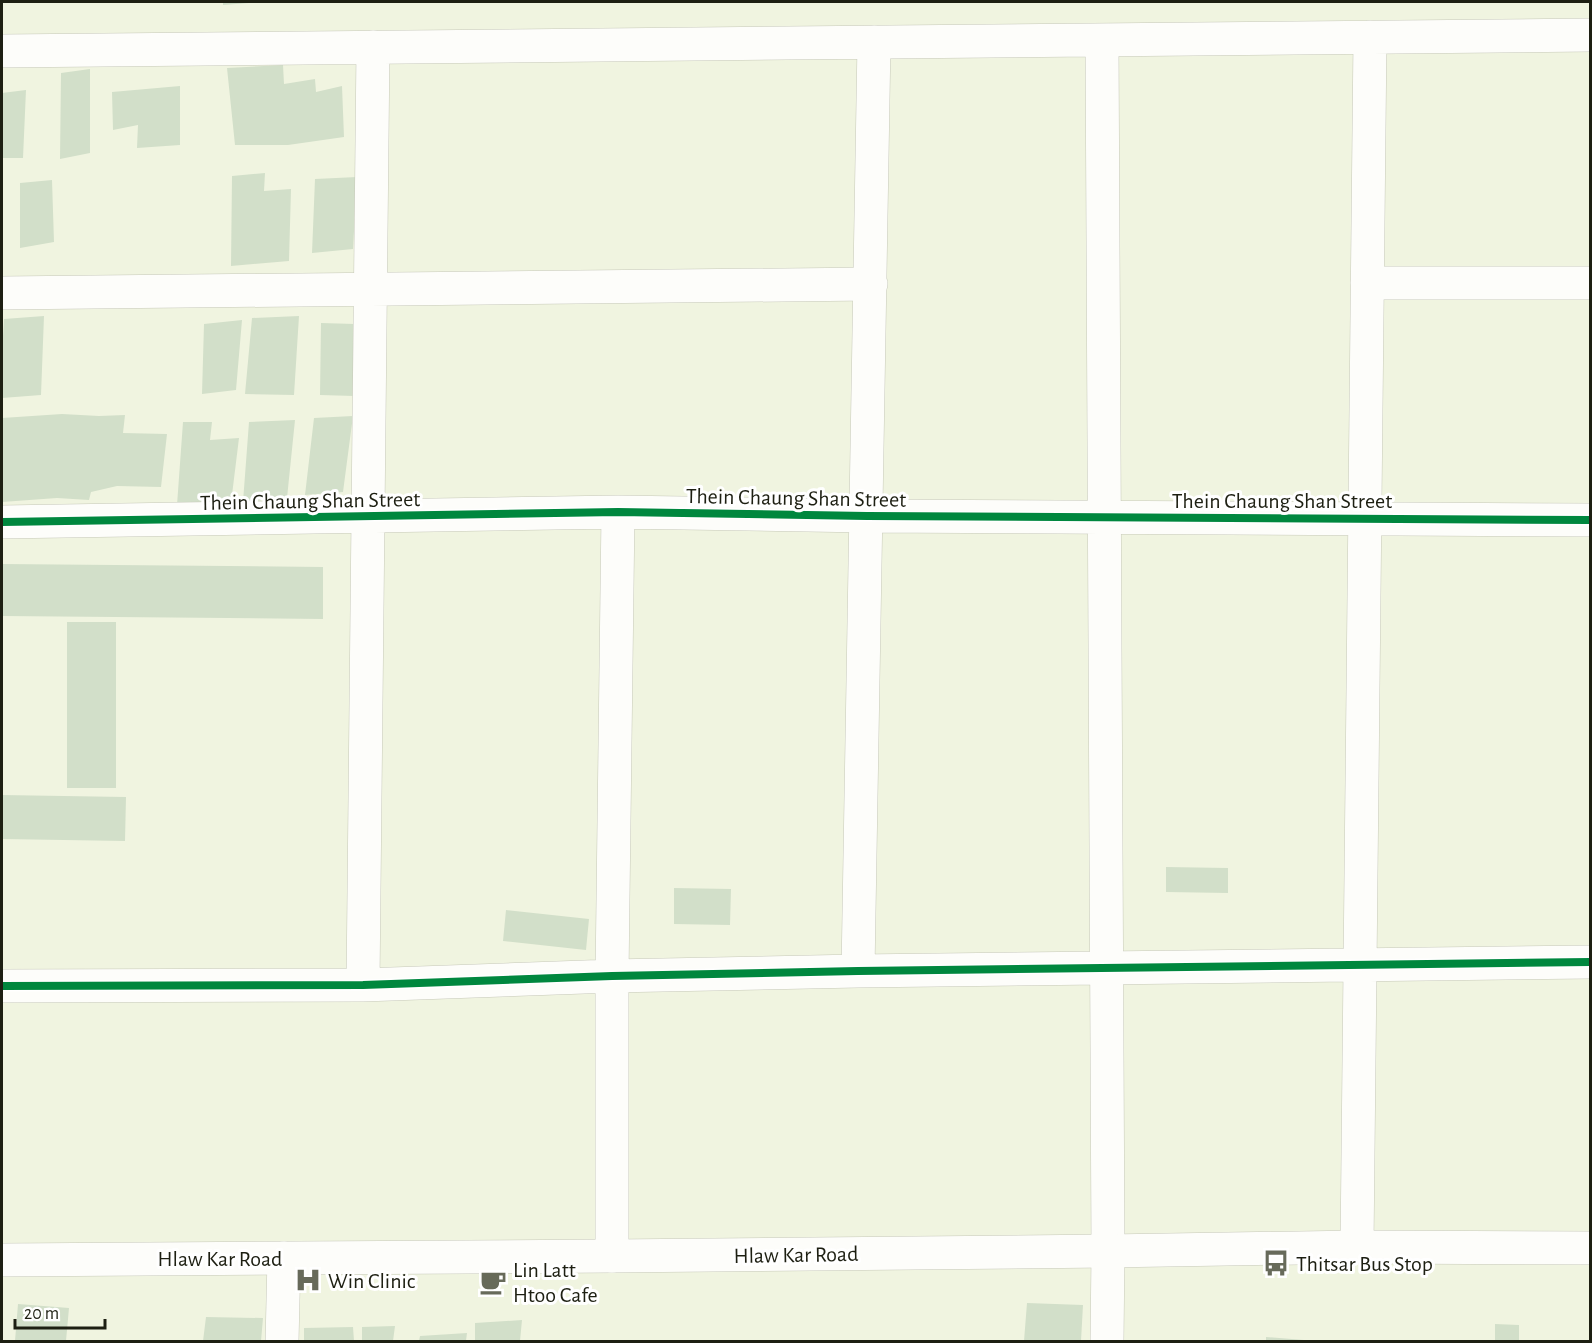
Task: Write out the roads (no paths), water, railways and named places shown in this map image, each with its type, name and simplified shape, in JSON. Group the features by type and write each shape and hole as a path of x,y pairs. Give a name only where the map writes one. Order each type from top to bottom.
{"street":[{"path":"2,51 1590,35"},
{"path":"1357,1247 1370,37"},
{"path":"1102,40 1107,1341"},
{"path":"858,971 874,42"},
{"path":"363,985 373,47"},
{"path":"1367,283 1590,283"},
{"path":"2,293 871,284"},
{"path":"612,1256 612,976 618,512"},
{"name":"Thein Chaung Shan Street","path":"2,522 618,512 867,516 1590,520"},
{"path":"2,986 363,985 612,976 858,971 1590,962"},
{"name":"Hlaw Kar Road","path":"2,1260 612,1256 1357,1247 1590,1248"},
{"path":"282,1341 284,1258"}],"place":[{"name":"Thitsar Bus Stop","path":"1276,1263"},
{"name":"Win Clinic","path":"308,1280"},
{"name":"Lin Latt Htoo Cafe","path":"493,1282"}]}
